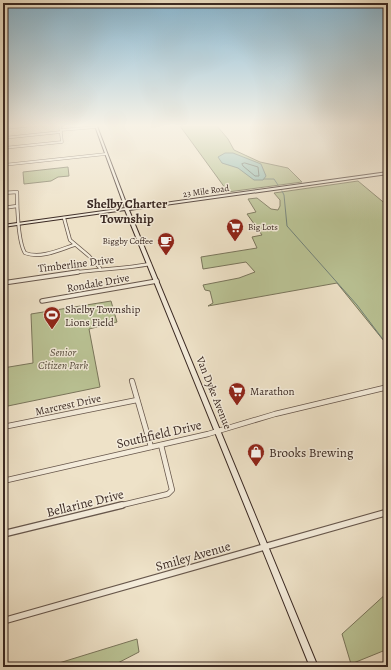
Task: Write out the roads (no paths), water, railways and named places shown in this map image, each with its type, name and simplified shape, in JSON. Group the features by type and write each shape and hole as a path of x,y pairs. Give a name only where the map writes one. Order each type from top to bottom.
{"main road":[{"name":"Van Dyke Avenue","path":"107,157 312,666"},
{"name":"23 Mile Road","path":"3,226 388,173"}],"street":[{"path":"3,165 75,157"},
{"path":"3,192 16,192 22,250 27,254 48,254 74,245"},
{"path":"3,208 17,206"},
{"path":"64,218 68,236 74,245 89,256 100,268"},
{"name":"Timberline Drive","path":"3,283 100,268 123,268 150,264"},
{"name":"Rondale Drive","path":"42,301 157,281"},
{"path":"132,382 151,447"},
{"name":"Southfield Drive","path":"3,481 161,445 217,431 226,427 273,414 388,387"},
{"name":"Marcrest Drive","path":"3,428 137,400"},
{"name":"Bellarine Drive","path":"3,534 166,494 171,491 172,484 161,445"},
{"name":"Smiley Avenue","path":"3,621 388,512"}],"water":[{"path":"218,157 244,157 261,164 266,176 263,180 254,180 238,168 222,163"}],"waterway":[{"path":"264,179 274,179 278,185"},
{"path":"282,191 284,195 287,226 357,305 388,346"}],"place":[{"name":"Big Lots","path":"235,242"},
{"name":"Biggby Coffee","path":"166,256"},
{"name":"Shelby Township Lions Field","path":"52,330"},
{"name":"Marathon","path":"237,406"},
{"name":"Brooks Brewing","path":"256,467"}],"district":[{"name":"Shelby Charter Township","path":"127,210"}],"park label":[{"name":"Senior Citizen Park","path":"63,358"}]}
